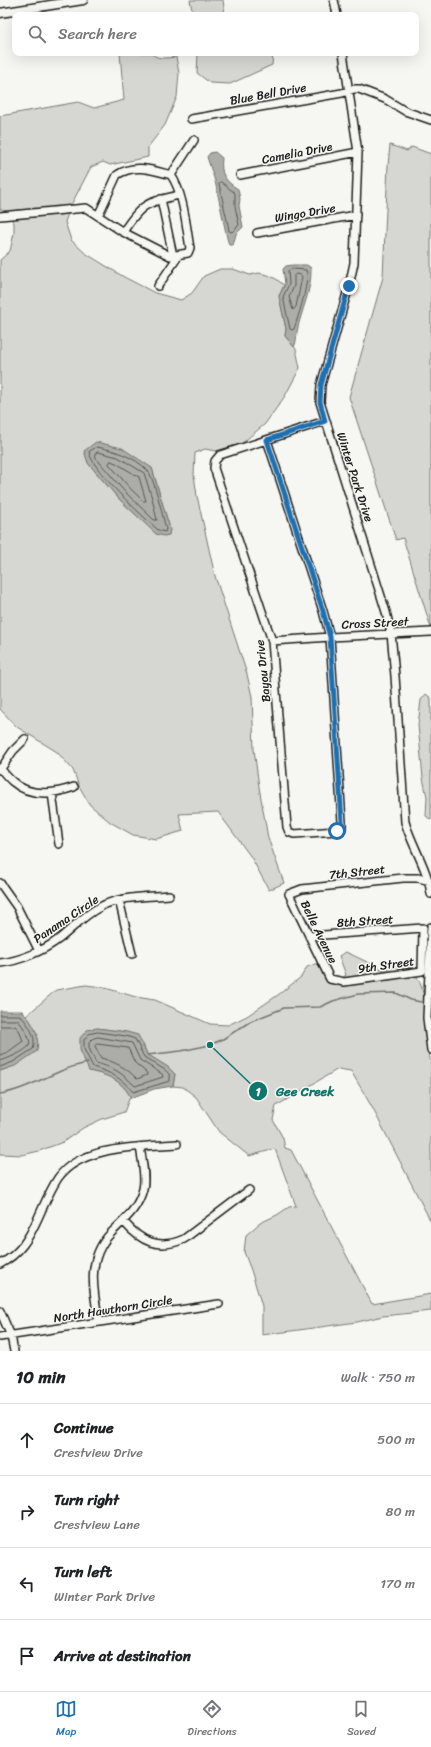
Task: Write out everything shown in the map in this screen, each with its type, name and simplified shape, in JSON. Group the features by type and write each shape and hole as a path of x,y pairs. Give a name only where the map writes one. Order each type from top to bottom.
{"main road":[{"path":"0,13 83,0"}],"street":[{"path":"334,0 336,12"},
{"name":"Winter Park Drive","path":"343,56 358,152 352,277 319,395 325,421 379,587 391,633 405,822 411,842 430,881 431,894"},
{"path":"349,90 359,89 385,99 404,110 431,120"},
{"name":"Blue Bell Drive","path":"191,119 342,93 349,90"},
{"path":"171,175 194,140"},
{"name":"Camelia Drive","path":"240,175 358,152"},
{"path":"0,216 86,208 98,216 124,232 170,256 188,253 190,248 179,195 171,175 149,169 136,168 123,171 118,175 98,216"},
{"path":"124,232 138,210 145,205 161,199 179,195"},
{"path":"158,286 176,256 161,199"},
{"name":"Wingo Drive","path":"257,233 356,215"},
{"path":"325,421 267,440 323,611 330,637"},
{"name":"Bayou Drive","path":"267,440 220,455 215,461 214,468 272,642 286,827 289,832 294,834 337,831 342,828 330,637"},
{"name":"Cross Street","path":"272,642 391,633 431,632"},
{"path":"25,739 13,751 0,769 14,783 27,791 52,793 74,787"},
{"path":"52,793 59,844"},
{"name":"7th Street","path":"289,894 302,889 403,878 418,878 430,881"},
{"path":"0,883 17,907 39,951"},
{"name":"Belle Avenue","path":"289,894 330,979"},
{"name":"Panama Circle","path":"0,963 39,951 58,940 84,917 101,906 119,900 169,895"},
{"path":"119,900 132,954"},
{"path":"431,927 427,1018 431,1050"},
{"name":"8th Street","path":"309,936 423,928 422,971"},
{"name":"9th Street","path":"330,979 344,982 422,971"},
{"path":"0,1264 13,1255 29,1239 48,1196 59,1176 67,1169 84,1158 106,1151 177,1144"},
{"path":"99,1322 93,1291 94,1264 104,1242 124,1222 138,1204 143,1188 140,1147"},
{"path":"124,1222 131,1230 150,1241 165,1245 184,1239 249,1190"},
{"name":"North Hawthorn Circle","path":"0,1337 219,1304"},
{"path":"0,1311 11,1336 14,1351"}],"shaded area":[{"path":"190,0 223,0 225,12 192,12"},
{"path":"120,56 154,56 159,58 176,57 179,73 177,97 165,125 148,147 148,157 110,165 103,162 91,167 71,205 65,222 71,240 85,253 124,277 155,293 181,300 192,293 204,276 220,269 233,269 250,275 259,273 268,275 284,285 279,296 286,329 285,336 296,349 300,368 285,396 265,424 241,444 215,451 205,449 195,453 194,475 197,496 215,576 247,674 252,697 254,749 259,787 268,838 284,883 269,890 251,857 218,812 179,814 183,831 156,839 133,835 110,822 90,805 79,786 73,770 57,752 17,727 0,709 0,260 10,251 14,233 14,223 7,213 0,209 0,116 78,102 94,108 124,100","holes":["88,463 152,468 170,529 156,533 118,498"]},
{"path":"198,56 273,56 272,65 230,84 210,83 197,73"},
{"path":"390,145 407,151 412,147 431,154 431,628 403,538 396,540 349,397 383,277"},
{"path":"426,694 431,698 431,820 426,816 427,797 423,778 418,725 421,700"},
{"path":"346,952 384,970 406,962 413,969 342,978 346,975 339,956"},
{"path":"318,963 328,983 416,975 420,982 424,997 425,1038 431,1063 431,1222 373,1109 351,1071 338,1069 276,1106 273,1120 283,1138 285,1148 291,1150 372,1304 431,1294 431,1311 383,1316 357,1322 262,1335 262,1306 244,1252 246,1235 260,1223 277,1215 289,1207 296,1206 275,1149 249,1156 219,1132 196,1097 183,1087 173,1086 175,1074 147,1054 143,1044 127,1032 97,1028 89,1071 114,1079 123,1087 131,1098 129,1099 124,1112 102,1119 83,1128 63,1142 39,1151 22,1155 0,1154 0,1071 20,1062 27,1054 38,1035 26,1016 56,990 86,985 102,987 136,997 155,1000 210,1024 228,1025 247,1016 278,995 301,977 307,967"}],"water":[{"path":"215,152 222,158 224,176 238,189 240,199 239,206 243,227 236,234 233,245 229,245 215,181 207,157 210,153"},
{"path":"307,265 311,268 310,285 294,347 285,336 286,329 279,296 285,284 283,269 286,266"},
{"path":"96,442 122,448 152,468 170,529 169,535 164,536 156,534 118,498 88,463 84,451"},
{"path":"0,1011 22,1011 35,1029 38,1045 37,1051 15,1066 0,1071"},
{"path":"97,1028 138,1035 147,1054 168,1067 175,1074 173,1086 154,1089 131,1098 123,1087 114,1079 89,1071 80,1050 80,1038 87,1030"}],"waterway":[{"path":"147,1055 181,1051 210,1045 223,1039 251,1021 284,1008 320,1007 333,1001 358,994 396,993 411,1000 421,1002"},
{"path":"0,1094 22,1088 66,1069 88,1063"}],"place":[{"name":"Gee Creek","path":"210,1045"}],"route":[{"path":"337,831 342,828 342,822 330,637 323,611 267,440 325,421 319,395 349,286"}]}
